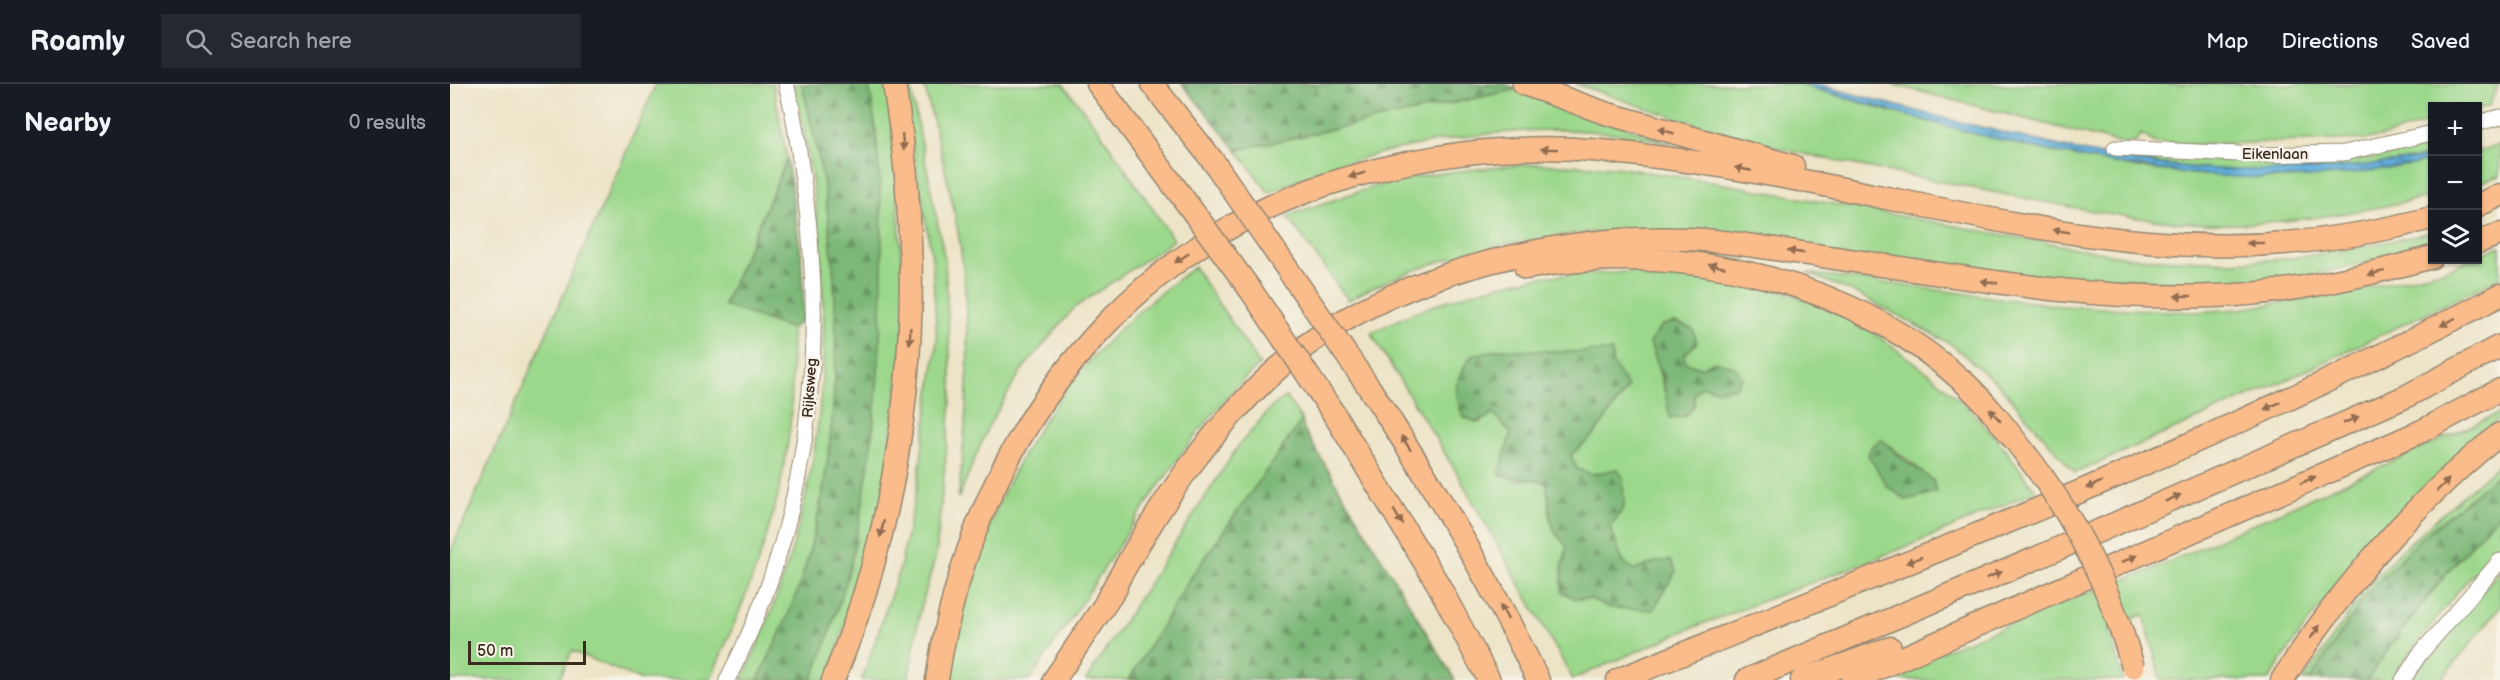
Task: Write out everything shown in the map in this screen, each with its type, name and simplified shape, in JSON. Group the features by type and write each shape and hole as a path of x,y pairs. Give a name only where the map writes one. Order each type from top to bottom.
{"highway":[{"path":"833,680 853,633 877,553 892,488 908,377 912,267 910,212 903,135 894,84"},
{"path":"1098,84 1252,292 1334,414 1438,585 1488,679"},
{"path":"1152,84 1213,161 1435,487 1534,672"},
{"path":"1524,84 1605,113 1782,162 1883,197"},
{"path":"937,680 943,637 966,550 994,486 1024,429 1050,390 1095,335 1129,300 1171,265 1230,227 1281,200 1321,185 1423,160 1463,153 1521,148 1574,149 1655,156 1729,166 2003,222 2075,233 2189,245 2313,241 2428,219"},
{"path":"2482,204 2500,195"},
{"path":"2482,241 2500,234"},
{"path":"1107,600 1149,525 1197,458 1231,414 1284,364 1311,342 1375,306 1416,287 1511,256 1593,244 1689,239 2019,286 2143,296 2194,296 2302,288 2375,273 2428,258"},
{"path":"1054,680 1176,502 1243,414 1318,350 1363,321 1413,297 1481,276 1537,266 1596,260 1665,260 1708,264 1798,287 1872,320 1938,362 1966,385 1995,415 2055,493 2095,562 2113,603 2134,674"},
{"path":"1618,680 2029,513 2382,357 2500,295"},
{"path":"1747,680 2046,554 2394,401 2500,346"},
{"path":"1852,680 2421,431 2500,390"},
{"path":"2282,680 2335,604 2386,543 2453,476 2500,435"},
{"path":"1802,680 2075,582"}],"street":[{"name":"Rijksweg","path":"727,680 768,585 790,518 805,444 812,377 814,297 810,225 786,84"},
{"path":"2482,122 2500,117"},
{"name":"Eikenlaan","path":"2115,148 2260,155 2344,153 2428,134"},
{"path":"2403,680 2419,655 2500,561"}],"green space":[{"path":"656,84 773,84 787,159 724,304 792,329 790,426 779,491 760,556 710,680 642,680 572,651 559,680 450,680 450,553"},
{"path":"794,84 802,84 819,156 831,246 836,339 831,434 816,526 795,599 758,680 742,680 773,606 797,533 813,460 822,387 824,314 819,239 809,163"},
{"path":"802,84 868,84 877,150 881,206 881,323 877,381 872,439 851,564 818,666 811,680 758,680 800,585 816,526 831,434 836,339 835,292 826,200 816,142"},
{"path":"868,84 889,84 906,313 885,488 829,680 811,680 818,666 880,304 881,213 876,129"},
{"path":"924,84 1063,84 1098,129 1174,240 1074,308 1021,371 988,427 958,499 968,372 967,308 953,204"},
{"path":"1182,84 1504,84 1518,89 1237,150"},
{"path":"1576,84 1799,84 1892,112 2137,168 2193,174 2264,178 2328,175 2428,162 2428,197 2359,211 2285,221 2205,224 2143,219 2052,204 1856,165 1750,140"},
{"path":"1891,84 2498,84 2489,106 2482,108 2482,102 2428,102 2428,122 2382,137 2183,145 2155,143 2141,134 2136,142 2123,144"},
{"path":"1518,89 1677,145 1619,134 1560,130 1475,135 1431,142 1346,163 1269,193 1237,150"},
{"path":"911,90 945,260 952,392 936,555 921,607 908,680 862,680 900,568 917,488 937,341 932,257 903,91"},
{"path":"2428,145 2428,157 2342,168 2281,171 2171,165 2144,161 2118,152 2329,162 2386,156"},
{"path":"2500,145 2500,176 2482,182 2482,156 2482,150"},
{"path":"787,159 801,253 804,319 792,329 724,305"},
{"path":"1534,164 1615,167 1713,182 2131,258 2232,262 2284,259 2354,249 2428,233 2428,248 2277,283 2121,287 1591,232 1528,240 1466,254 1405,274 1348,300 1287,216 1383,184 1482,168"},
{"path":"2500,246 2500,278 2288,379 2075,473 1999,385 1951,344 1858,294 1807,273 2061,306 2193,312 2240,309 2349,292 2446,270 2460,264 2482,264 2482,254"},
{"path":"1194,267 1260,365 1225,400 1171,468 1029,680 948,680 951,649 958,617 977,557 1015,470 1037,431 1062,394 1090,360 1121,328"},
{"path":"1660,267 1766,284 1859,322 1935,378 1966,406 1997,439 2036,491 1916,543 1689,629 1573,679 1454,468 1371,333 1428,307 1508,283 1553,276 1630,272 1635,268","holes":["1650,342 1684,356 1686,363 1700,368 1718,390 1703,386 1694,394 1694,407 1683,417 1669,406","1530,350 1565,352 1628,388 1594,435 1571,455 1577,469 1592,474 1618,469 1624,507 1610,527 1623,562 1635,570 1656,562 1653,609 1611,608 1591,599 1576,599 1562,568 1568,547 1555,533 1546,483 1532,478 1515,481 1504,456 1511,433 1493,414","1889,445 1922,472 1936,492 1906,500"]},
{"path":"1675,322 1693,329 1697,343 1684,355 1686,363 1700,368 1715,361 1735,367 1742,377 1737,387 1718,390 1702,386 1694,394 1694,407 1683,417 1670,418 1663,380 1650,342 1661,326"},
{"path":"1500,349 1565,352 1612,351 1612,363 1628,387 1594,435 1571,455 1577,469 1592,474 1618,469 1623,478 1624,507 1610,527 1623,562 1635,570 1656,562 1670,560 1676,571 1653,610 1611,608 1591,599 1576,599 1562,592 1562,568 1567,547 1551,523 1546,483 1499,474 1511,433 1493,414 1479,423 1463,417 1457,399 1459,378 1472,355"},
{"path":"1286,397 1302,420 1190,579 1129,680 1086,680 1239,445 1272,407"},
{"path":"2500,413 2500,417 2406,510 2348,573 2294,642 2269,680 2161,680 2144,614 2109,629 2123,680 1871,680 2097,589 2151,570"},
{"path":"1302,420 1304,430 1455,680 1129,680 1190,579"},
{"path":"1881,439 1904,460 1933,480 1936,492 1906,500 1887,486 1868,455 1871,447"},
{"path":"2500,463 2500,473 2420,539 2367,594 2310,680 2304,680 2365,590 2398,553"},
{"path":"2500,473 2500,513 2430,594 2367,680 2310,680 2367,594 2420,539"},
{"path":"2500,513 2500,544 2457,592 2389,680 2367,680 2430,594"},
{"path":"2500,570 2500,607 2441,680 2408,680"}],"water":[{"path":"1799,84 1818,84 1911,110 2073,149 2174,166 2285,170 2359,166 2428,157 2428,162 2349,174 2307,177 2265,178 2206,175 2088,159 2029,147"}]}
